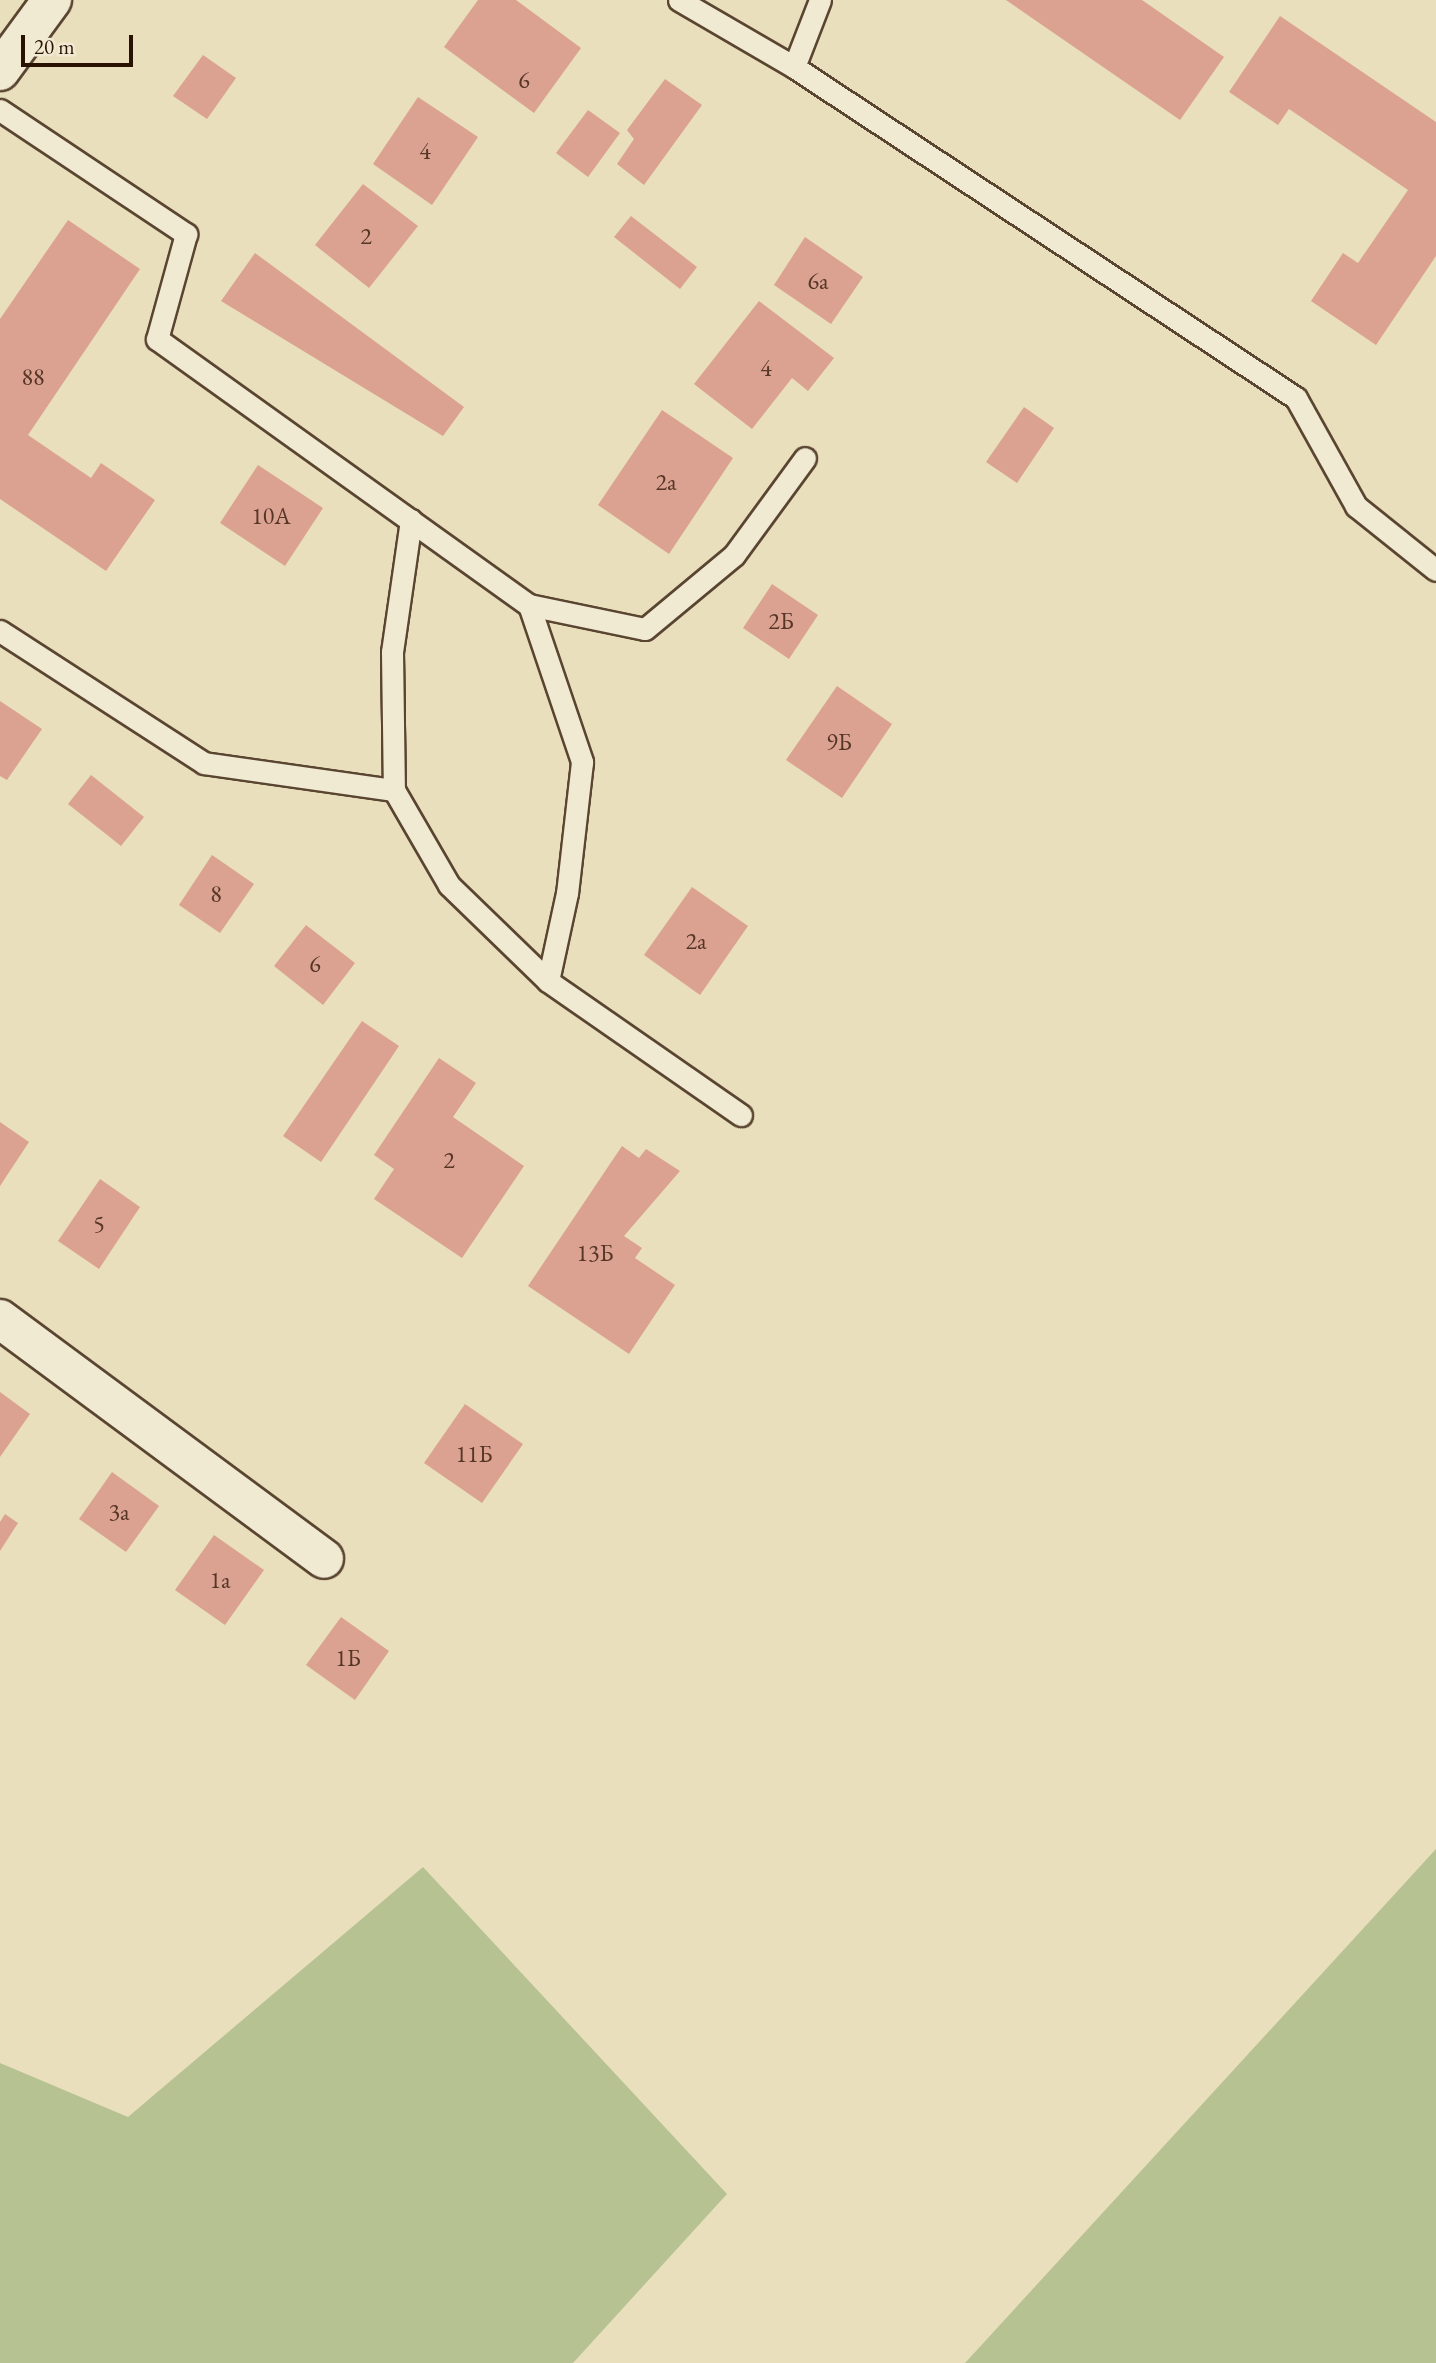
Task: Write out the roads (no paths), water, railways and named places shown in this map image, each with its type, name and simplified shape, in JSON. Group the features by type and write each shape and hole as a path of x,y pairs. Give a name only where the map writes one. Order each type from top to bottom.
{"street":[{"path":"0,71 52,0"},
{"path":"0,1319 324,1559"}],"lane":[{"path":"679,0 794,67 1296,398 1356,506 1436,570"},
{"path":"794,67 820,0"},
{"path":"0,110 186,234 157,339 529,605 645,629 734,555 805,458"},
{"path":"411,520 392,652 394,790 449,886 548,981 741,1115"},
{"path":"529,605 582,762 567,893 548,981"},
{"path":"0,631 204,763 394,790"}]}
